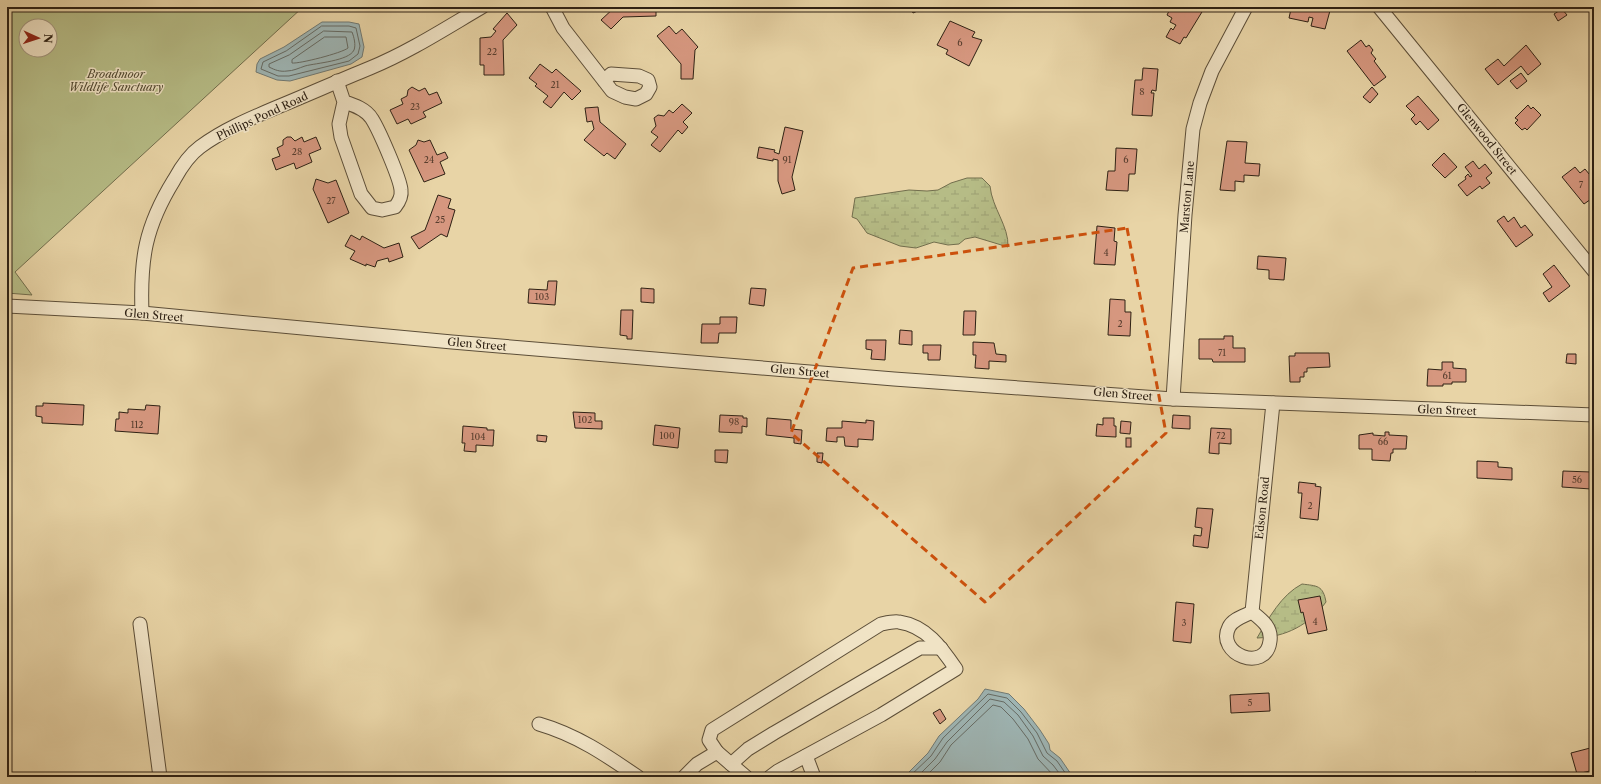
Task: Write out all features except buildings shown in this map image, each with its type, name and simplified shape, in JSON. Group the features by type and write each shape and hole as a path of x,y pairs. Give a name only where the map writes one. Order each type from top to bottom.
{"street":[{"name":"Phillips Pond Road","path":"142,313 141,281 143,253 150,227 162,199 180,170 198,148 224,131 372,67 428,39 482,7"},
{"path":"552,7 563,28 604,81"},
{"name":"Marston Lane","path":"1173,399 1185,215 1193,129 1200,103 1212,71 1246,7"},
{"name":"Glenwood Street","path":"1379,7 1594,271"},
{"path":"337,81 344,102 339,124 341,137 361,194 372,208 382,210 395,207 401,198 398,177 372,118 362,109 344,102"},
{"name":"Glen Street","path":"7,306 142,313 452,342 894,379 1173,399 1594,415"},
{"name":"Edson Road","path":"1252,612 1273,403"},
{"path":"746,777 717,752 709,740 712,730 880,624 898,621 917,627 932,638 956,668 881,715 770,777"},
{"path":"140,624 160,777"},
{"path":"731,764 748,749 774,733 920,648 941,648"},
{"path":"539,724 557,729 592,746 638,777"},
{"path":"684,777 697,764 717,752"},
{"path":"806,756 814,777"}],"highlighted area":[{"path":"1127,228 1166,433 985,602 791,433 853,268"}],"green space":[{"name":"Broadmoor Wildlife Sanctuary","path":"7,7 303,7 15,272 32,295 7,293"},
{"path":"967,178 982,178 990,186 991,194 1006,232 1008,247 975,237 965,239 959,244 948,245 934,242 916,248 900,246 867,233 857,219 852,217 855,198 909,190 938,190 951,183"},
{"path":"1302,584 1315,586 1321,589 1325,596 1326,602 1312,617 1296,628 1278,635 1257,638 1271,615 1282,601 1288,594"}],"water":[{"path":"322,22 349,22 359,24 364,47 362,57 351,64 290,81 277,80 256,72 257,64 260,59 284,47"},
{"path":"985,689 1009,694 1024,709 1049,744 1050,750 1060,758 1073,777 904,777 928,753 939,736 978,699"}]}
